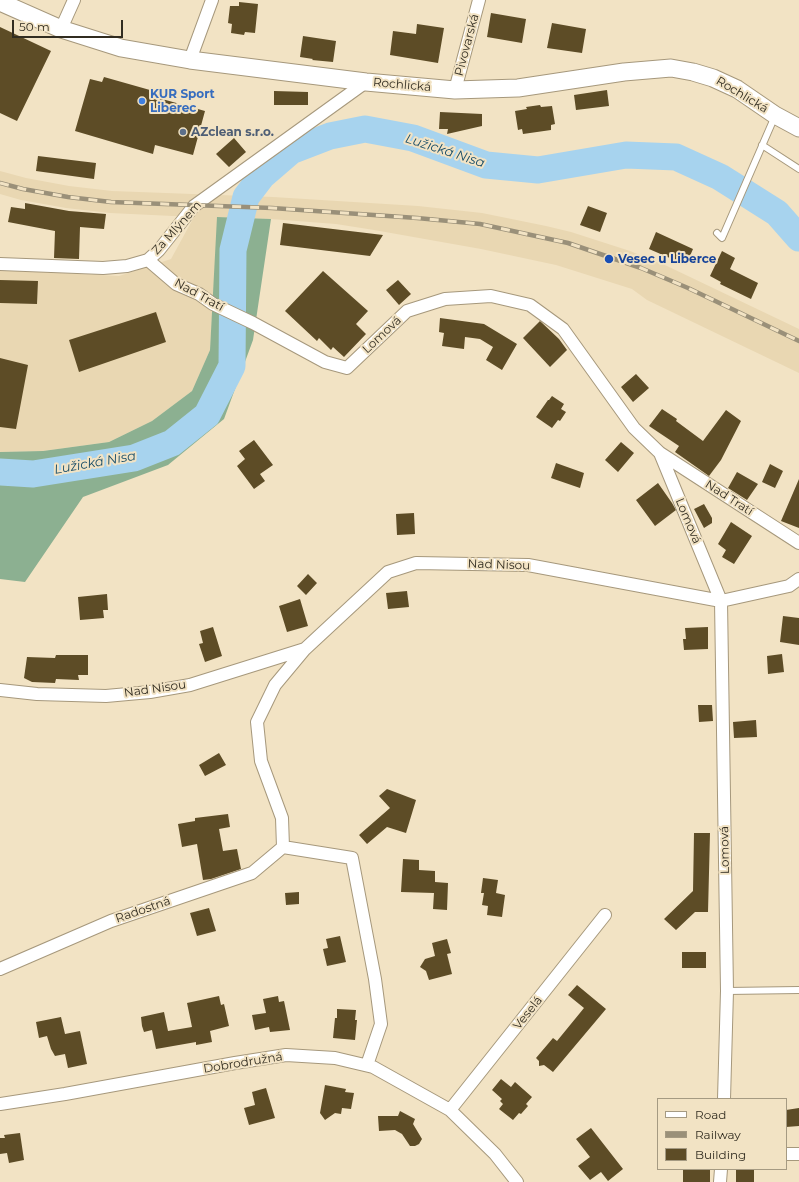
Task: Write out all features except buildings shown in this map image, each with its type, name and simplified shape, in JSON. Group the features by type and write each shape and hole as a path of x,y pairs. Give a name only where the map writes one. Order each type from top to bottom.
{"street":[{"path":"61,29 74,0"},
{"path":"190,60 212,0"},
{"name":"Pivovarská","path":"456,90 479,0"},
{"name":"Rochlická","path":"0,2 61,29 121,48 190,60 366,82 456,90 518,88 624,72 671,68 693,72 713,78 737,89 775,115 799,128"},
{"name":"Za Mlýnem","path":"0,264 103,268 127,266 148,260 159,250 194,206 366,82"},
{"name":"Nad Tratí","path":"148,260 176,284 253,323"},
{"name":"Lomová","path":"253,323 325,362 347,368 408,311 445,299 491,296 530,305 563,329 634,428 660,453 721,601 727,991 724,1098"},
{"name":"Nad Tratí","path":"660,453 799,543"},
{"name":"Nad Nisou","path":"283,847 282,818 261,761 257,722 275,685 305,649 388,572 416,563 528,565 721,601"},
{"path":"721,601 789,586 799,579"},
{"name":"Nad Nisou","path":"0,690 37,694 106,696 150,692 190,685 305,649"},
{"path":"283,847 352,858 374,971 381,1024 367,1065"},
{"name":"Radostná","path":"0,969 111,921 252,873 283,847"},
{"name":"Veselá","path":"450,1110 605,916"},
{"name":"Dobrodružná","path":"0,1104 73,1093 286,1055 336,1058 373,1067 450,1110 494,1154 517,1182"},
{"path":"787,1154 799,1154"},
{"path":"720,1182 721,1170"}],"lane":[{"path":"718,233 722,238 775,115"},
{"path":"762,145 799,169"},
{"path":"727,991 799,990"}],"shaded area":[{"path":"0,171 26,178 69,186 112,191 273,197 418,206 482,213 571,232 630,251 667,266 799,329 799,373 647,300 632,289 556,265 481,249 336,224 218,217 210,350 192,391 152,421 109,442 43,451 0,452 0,270 119,276 171,259 194,217 110,213 66,208 21,200 0,194"}],"green space":[{"path":"217,217 271,219 253,340 224,419 168,465 83,497 25,582 0,579 0,452 43,451 109,442 152,421 192,391 210,350"}],"waterway":[{"name":"Lužická Nisa","path":"0,472 33,474 134,458 172,443 207,415 232,366 233,250 246,197 262,176 291,151 330,136 365,129 413,138 486,165 538,170 626,155 676,157 720,177 777,213 799,238"}],"railway":[{"path":"0,183 23,189 68,197 111,202 272,208 480,224 568,243 641,268 688,288 799,341"}],"place":[{"name":"KUR Sport Liberec","path":"142,101"},
{"name":"AZclean s.r.o.","path":"183,132"},
{"name":"Vesec u Liberce","path":"609,259"}]}
